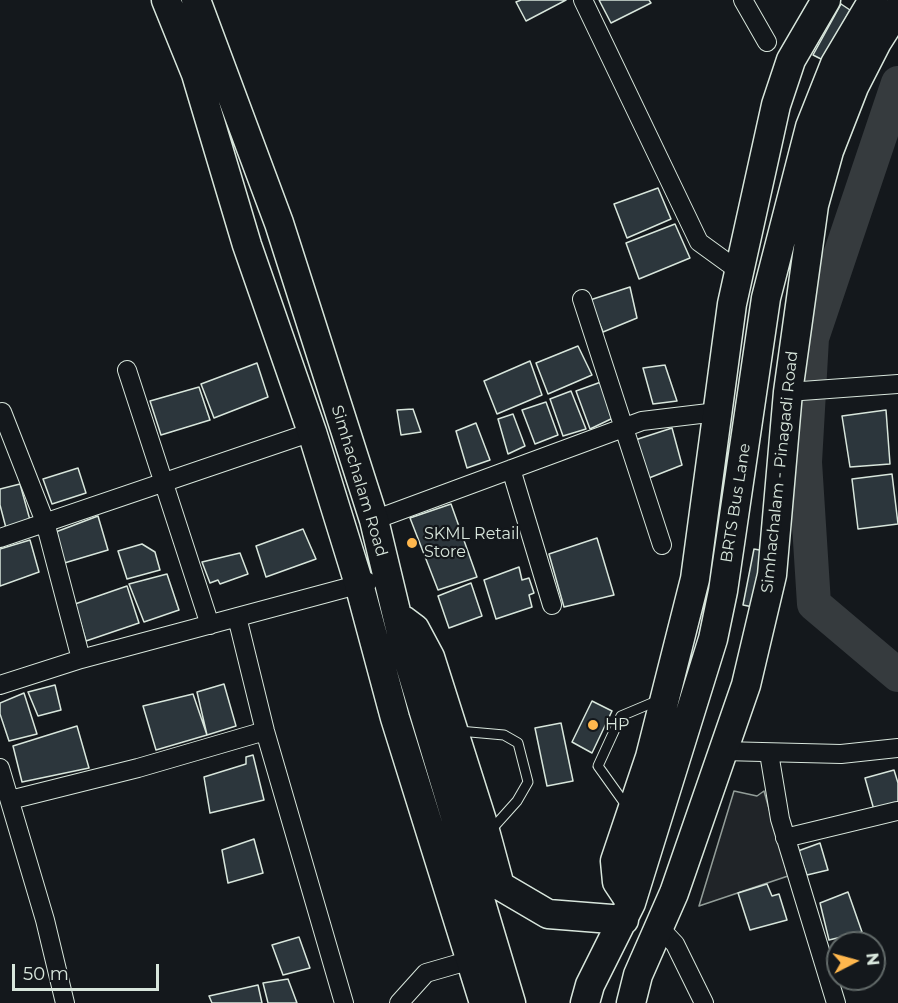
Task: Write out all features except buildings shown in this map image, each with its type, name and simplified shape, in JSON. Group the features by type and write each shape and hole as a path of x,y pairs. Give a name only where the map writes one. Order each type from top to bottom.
{"main road":[{"path":"166,0 196,74 247,246 312,432 358,584 395,718 484,1003"},
{"name":"Simhachalam Road","path":"196,0 279,223 374,520 396,615 511,1003"},
{"path":"471,868 548,914 580,918 627,911 617,882 615,861 665,699 695,579 717,412 739,271 776,105 791,60 826,0"},
{"name":"BRTS Bus Lane","path":"585,1003 590,985 627,911 713,639 723,591 766,298 807,137 835,64 873,0"},
{"name":"Simhachalam - Pinagadi Road","path":"631,1003 638,975 674,893 746,686 772,575 789,392 814,205 829,152 854,87 898,9"},
{"path":"396,615 415,629 430,657 500,886"},
{"path":"602,962 638,975"}],"street":[{"path":"583,0 699,242 739,271"},
{"path":"743,0 767,42"},
{"path":"582,299 662,545"},
{"path":"127,370 210,625"},
{"path":"789,392 890,385"},
{"path":"2,412 45,522 81,659"},
{"path":"374,520 642,421 717,412"},
{"path":"0,538 312,432"},
{"path":"512,469 552,605"},
{"path":"0,685 81,659 358,584 387,579"},
{"path":"237,617 265,731 344,1003"},
{"path":"10,800 138,768 265,731"},
{"path":"723,751 841,754 898,748"},
{"path":"769,753 785,838 836,1003"},
{"path":"0,768 45,920 65,1003"},
{"path":"785,838 897,811"},
{"path":"659,927 675,944 704,1003"},
{"path":"399,1003 426,973 471,960"}],"lane":[{"path":"632,812 619,799 598,766 621,716 665,699"},
{"path":"453,730 504,735 518,744 528,782 517,801 486,835"}],"shaded area":[{"path":"734,791 757,796 764,791 788,876 699,906"}],"waterway":[{"path":"898,83 812,338 805,462 814,604 898,675"}],"place":[{"name":"SKML Retail Store","path":"412,543"},
{"name":"HP","path":"593,725"}]}
